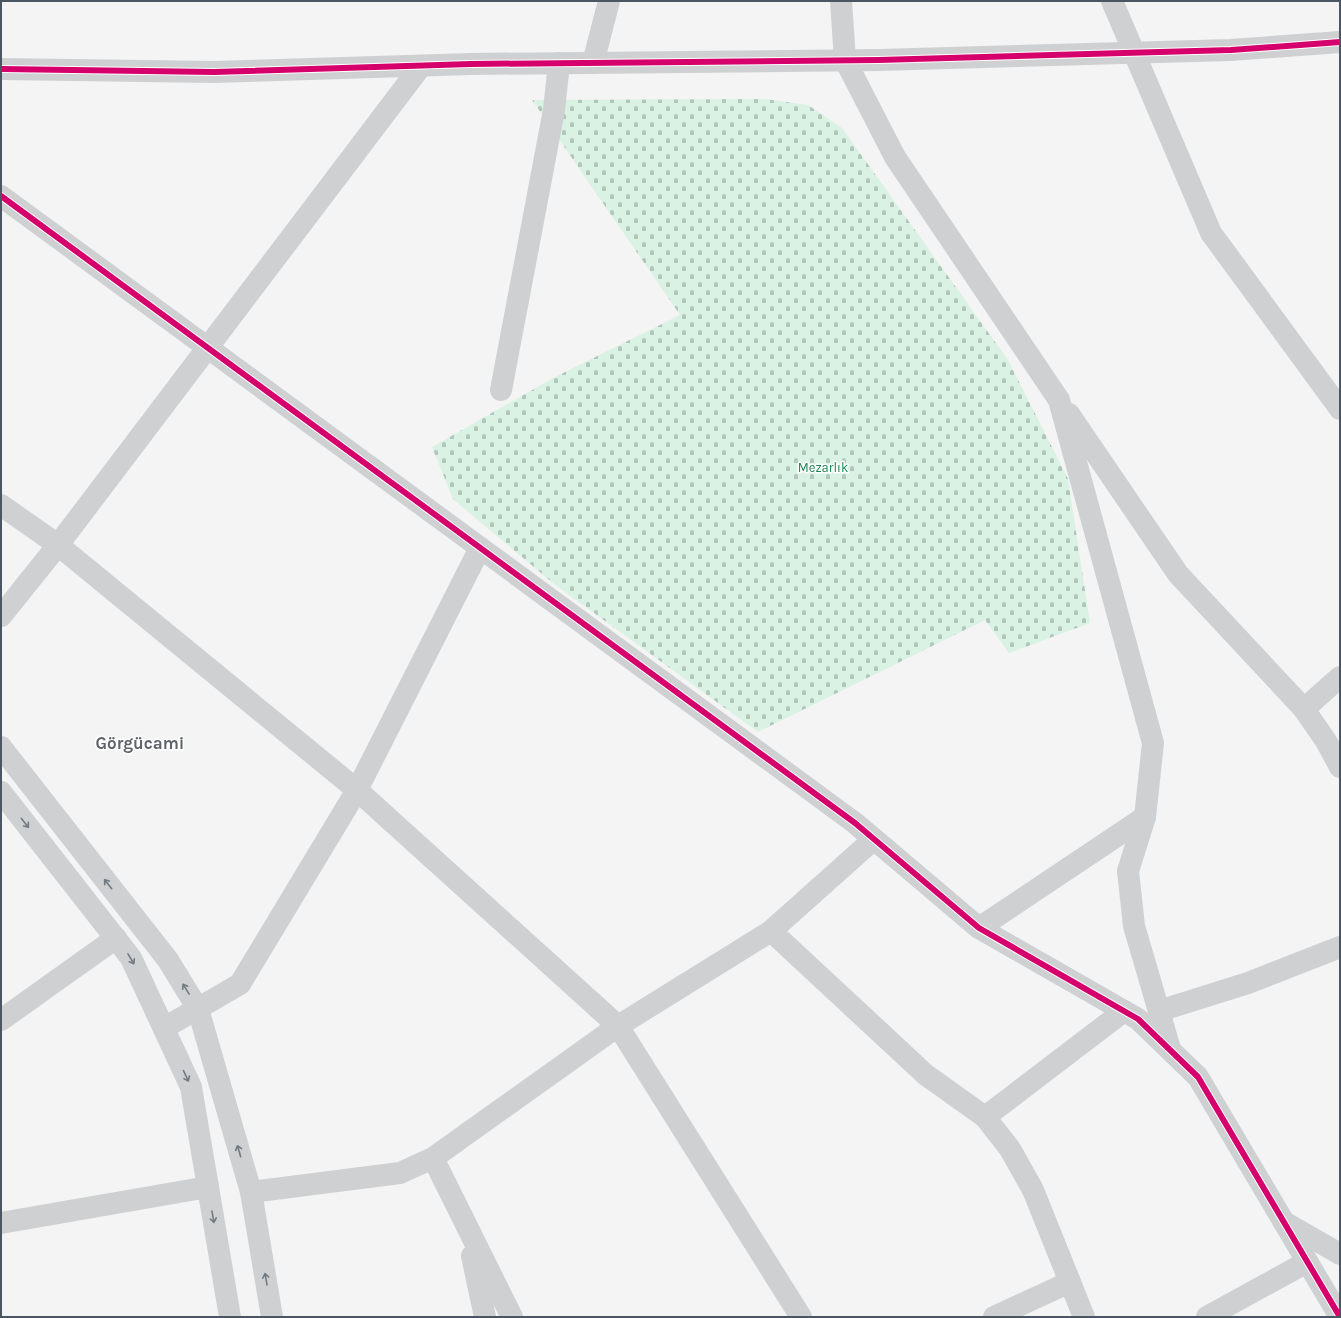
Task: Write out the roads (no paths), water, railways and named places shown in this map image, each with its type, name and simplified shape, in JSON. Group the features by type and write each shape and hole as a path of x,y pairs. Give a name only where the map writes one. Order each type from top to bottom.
{"street":[{"path":"593,63 609,1"},
{"path":"841,1 846,60 895,157 1178,574 1304,709 1326,741 1340,767"},
{"path":"1112,1 1136,53 1211,233 1340,409"},
{"path":"1,69 214,72 559,63 846,60 1231,50 1340,42"},
{"path":"501,390 554,110 559,63"},
{"path":"1,616 58,545 421,66"},
{"path":"1,196 855,823 979,928 1138,1019 1198,1077 1340,1317"},
{"path":"1059,400 1153,743 1145,817 1128,871 1134,926 1170,1050"},
{"path":"1,506 58,545 357,790 618,1026 801,1317"},
{"path":"164,1028 240,984 357,790 480,548"},
{"path":"1304,709 1340,677"},
{"path":"1,747 168,960 198,1009 251,1192 272,1317"},
{"path":"1,792 131,958 191,1086 230,1317"},
{"path":"979,928 1145,817"},
{"path":"251,1192 400,1173 433,1158 618,1026 771,931 874,839"},
{"path":"771,931 926,1075 985,1117 1010,1149 1033,1190 1084,1317"},
{"path":"1,1020 116,938"},
{"path":"1159,1011 1248,983 1340,947"},
{"path":"985,1117 1124,1011"},
{"path":"433,1158 512,1317"},
{"path":"1,1223 208,1187"},
{"path":"1283,1221 1340,1254"},
{"path":"466,1226 485,1317"},
{"path":"1207,1317 1307,1262"},
{"path":"994,1317 1070,1282"}],"district":[{"name":"Görgücami","path":"140,743"}],"park label":[{"name":"Mezarlık","path":"823,467"}]}
